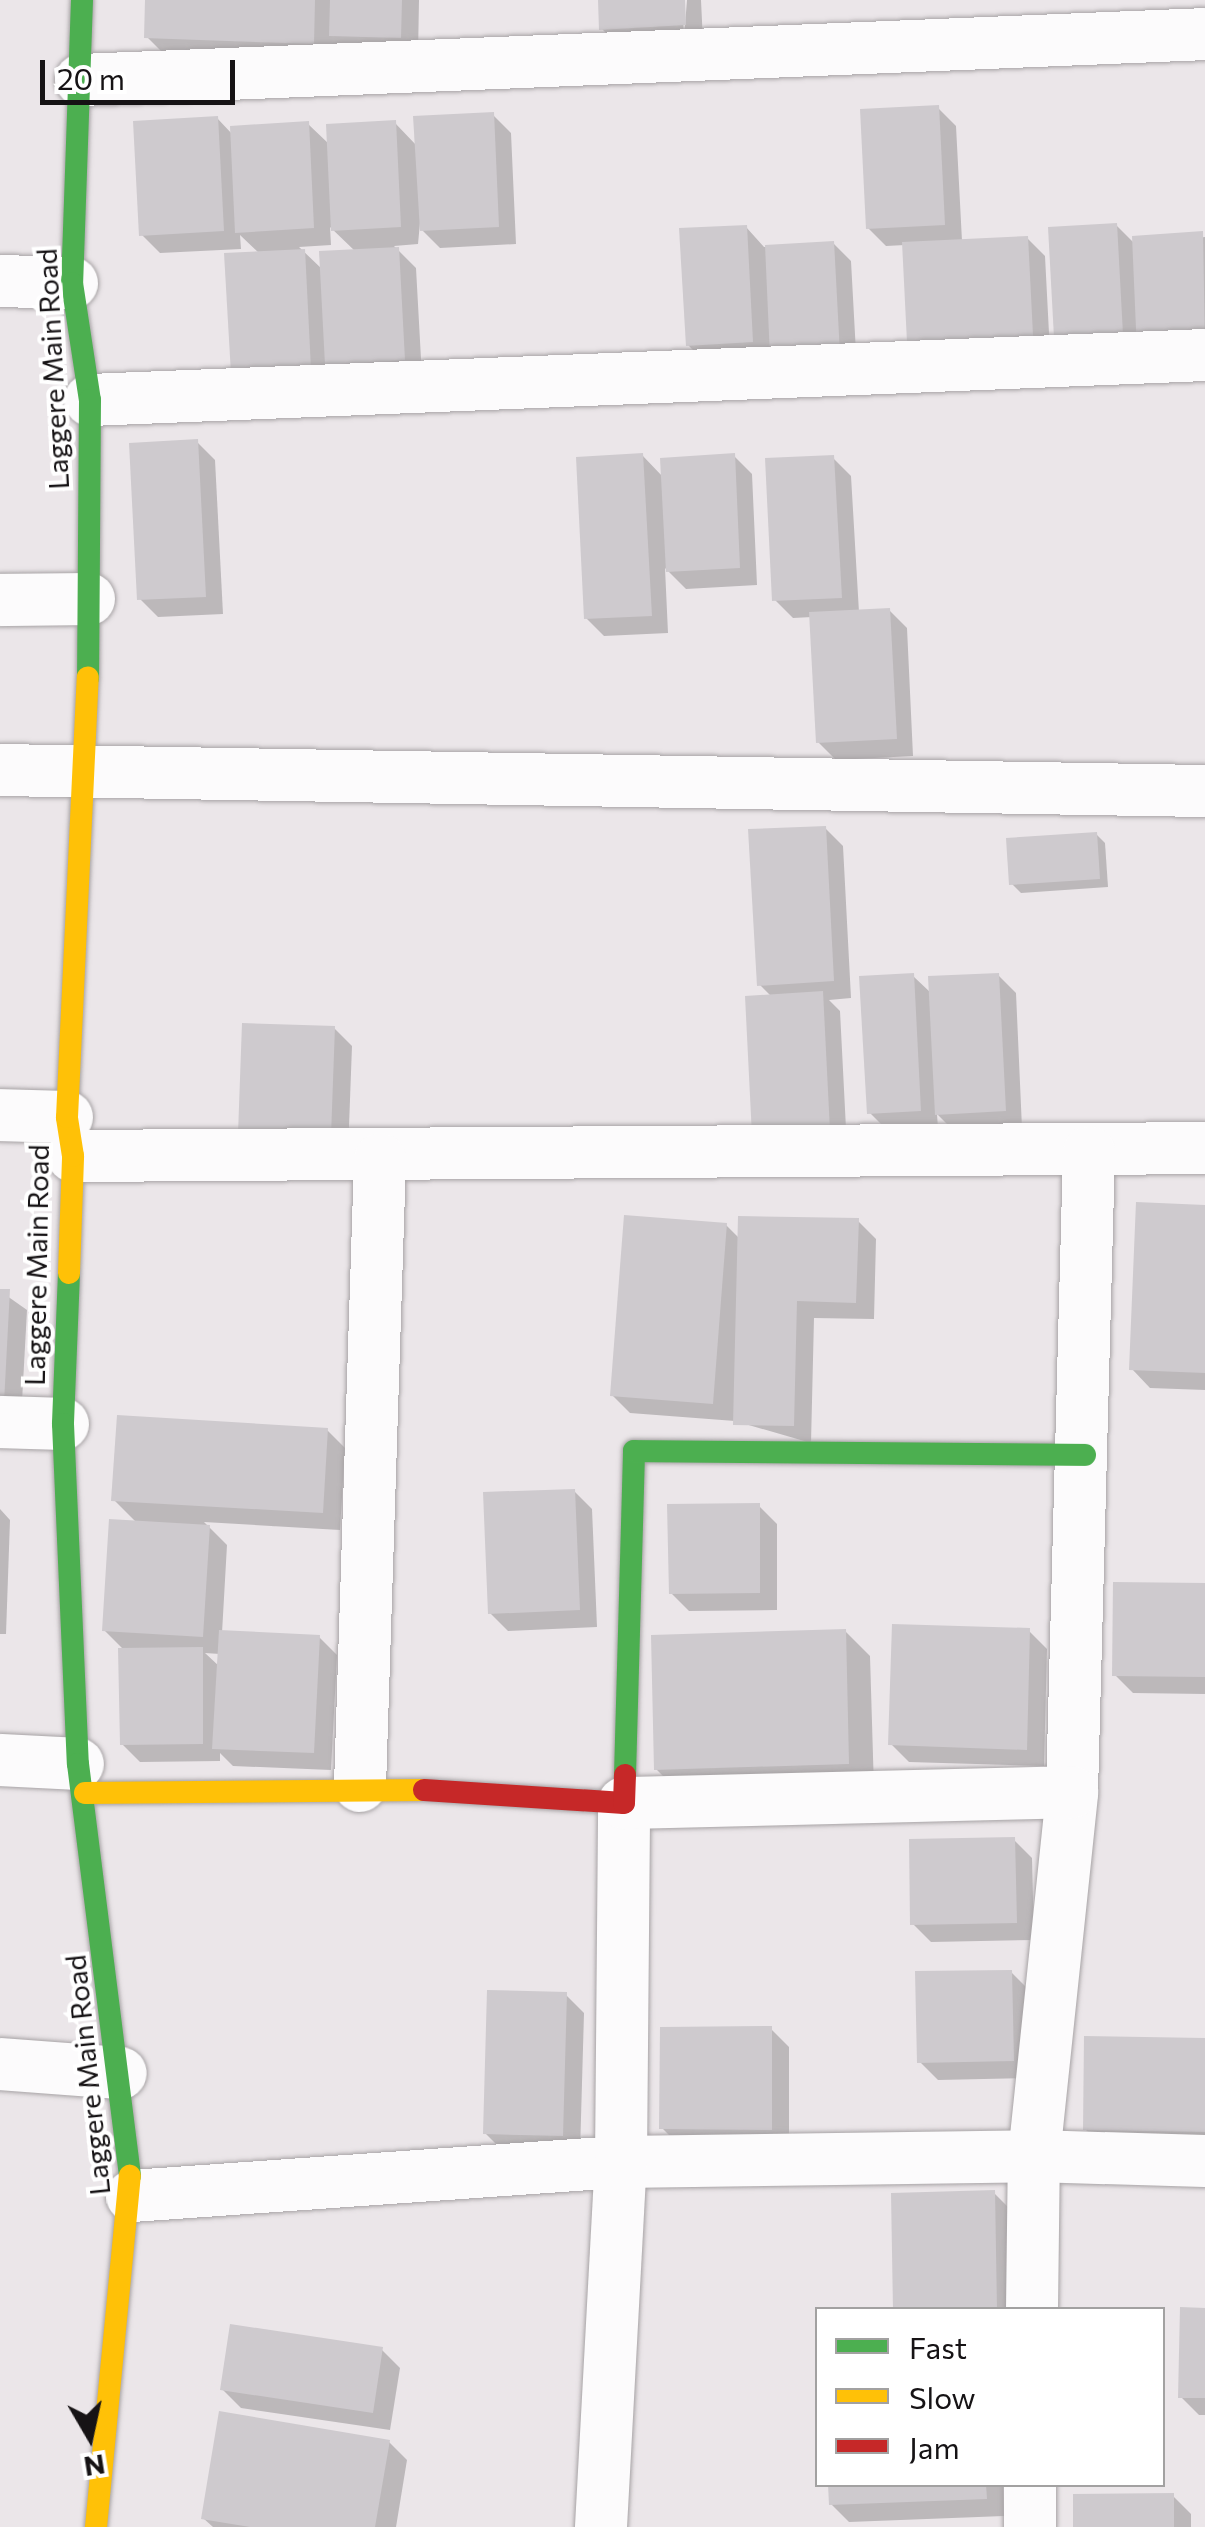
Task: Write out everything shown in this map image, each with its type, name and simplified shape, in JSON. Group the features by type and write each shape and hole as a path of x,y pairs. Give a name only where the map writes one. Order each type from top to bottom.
{"street":[{"name":"Laggere Main Road","path":"82,0 72,283 90,400 88,767 70,1137 62,1424 81,1778 132,2196 96,2527"},
{"path":"80,80 1205,34"},
{"path":"0,282 72,283"},
{"path":"90,400 1205,355"},
{"path":"0,600 89,599"},
{"path":"0,770 88,767 1205,791"},
{"path":"0,1116 70,1137 380,1159 1205,1148"},
{"path":"1032,2307 1034,2156 1072,1792 1085,1455 1089,1152"},
{"path":"360,1786 380,1159"},
{"path":"0,1422 62,1424"},
{"path":"600,2527 621,2162 624,1804 634,1451 1085,1455"},
{"path":"0,1760 81,1778 360,1786 624,1804 1072,1792"},
{"path":"0,2064 120,2073"},
{"path":"132,2196 621,2162 1034,2156 1205,2161"},
{"path":"1030,2487 1030,2527"}],"building":[{"path":"145,0 315,0 314,44 144,38"},
{"path":"330,0 402,0 401,38 329,36"},
{"path":"598,0 685,0 686,25 599,30"},
{"path":"939,105 945,225 866,229 860,109"},
{"path":"494,112 499,227 420,231 413,116"},
{"path":"218,116 224,231 139,236 133,121"},
{"path":"396,120 401,227 331,231 326,124"},
{"path":"309,121 314,228 235,233 230,126"},
{"path":"1117,223 1124,353 1055,356 1048,227"},
{"path":"747,225 753,342 686,346 679,228"},
{"path":"1203,231 1205,348 1137,352 1132,236"},
{"path":"1028,236 1034,355 908,362 902,242"},
{"path":"834,241 840,354 770,357 765,245"},
{"path":"399,247 405,360 325,365 319,251"},
{"path":"305,249 311,369 231,374 224,253"},
{"path":"198,439 206,597 137,600 129,443"},
{"path":"643,453 652,616 584,619 576,457"},
{"path":"735,453 740,568 666,572 660,458"},
{"path":"834,455 842,598 772,601 765,458"},
{"path":"890,608 897,739 816,743 809,612"},
{"path":"826,826 834,981 757,986 748,829"},
{"path":"1097,832 1100,879 1009,885 1006,838"},
{"path":"914,973 921,1111 867,1114 859,976"},
{"path":"999,973 1006,1111 935,1115 928,976"},
{"path":"823,991 830,1131 752,1136 745,996"},
{"path":"242,1023 335,1026 331,1136 238,1134"},
{"path":"1136,1202 1205,1205 1205,1373 1129,1370"},
{"path":"624,1215 727,1223 713,1404 610,1396"},
{"path":"738,1216 859,1218 856,1303 797,1301 794,1426 733,1425"},
{"path":"0,1289 10,1289 4,1403 0,1403"},
{"path":"117,1415 328,1428 323,1513 111,1501"},
{"path":"575,1489 580,1610 488,1614 483,1492"},
{"path":"760,1503 760,1593 669,1594 667,1504"},
{"path":"109,1519 210,1525 203,1637 102,1631"},
{"path":"1113,1582 1205,1583 1205,1677 1112,1676"},
{"path":"892,1624 1030,1628 1027,1750 888,1745"},
{"path":"846,1629 849,1764 654,1770 651,1635"},
{"path":"219,1630 320,1635 314,1753 212,1749"},
{"path":"203,1647 203,1744 120,1745 118,1648"},
{"path":"1015,1837 1017,1923 910,1925 909,1839"},
{"path":"1012,1970 1014,2061 917,2063 915,1971"},
{"path":"487,1990 567,1992 563,2136 483,2134"},
{"path":"772,2026 772,2130 659,2129 660,2027"},
{"path":"1084,2036 1205,2038 1205,2132 1083,2130"},
{"path":"995,2190 997,2307 893,2307 891,2193"},
{"path":"1180,2307 1205,2308 1205,2398 1178,2398"},
{"path":"230,2324 383,2347 373,2413 220,2390"},
{"path":"219,2411 390,2440 375,2527 250,2527 201,2519"},
{"path":"828,2487 986,2487 987,2499 829,2505"},
{"path":"1174,2493 1174,2527 1073,2527 1073,2494"}],"traffic: fast":[{"path":"82,0 72,283 90,400 88,678"},
{"path":"69,1273 63,1424 78,1764 130,2176"},
{"path":"625,1775 634,1451 1085,1455"}],"traffic: slow":[{"path":"69,1273 73,1156 67,1117 88,678"},
{"path":"85,1793 424,1790"},
{"path":"96,2527 130,2176"}],"traffic: jam":[{"path":"424,1790 624,1803 625,1775"}]}
